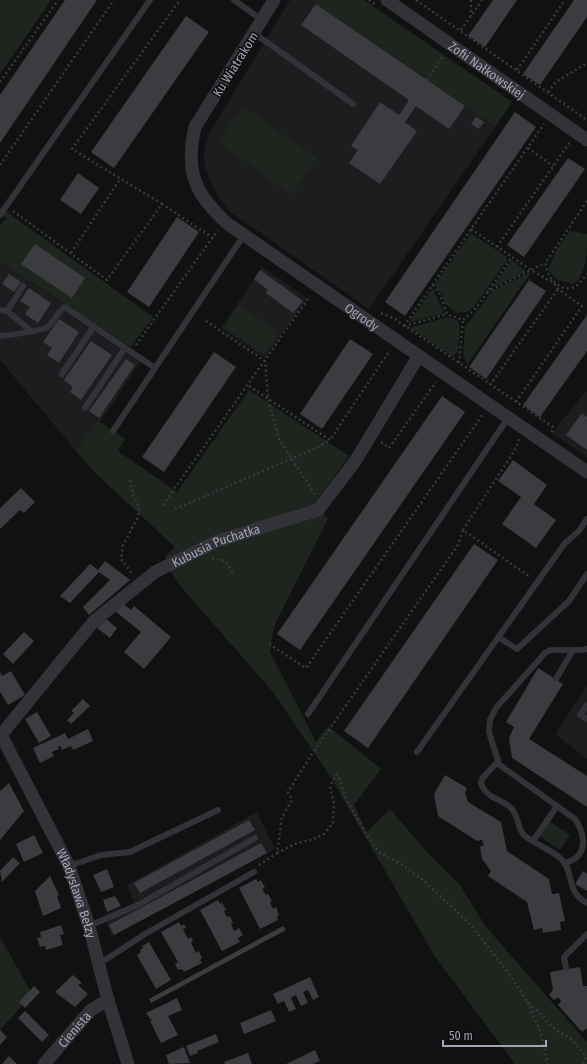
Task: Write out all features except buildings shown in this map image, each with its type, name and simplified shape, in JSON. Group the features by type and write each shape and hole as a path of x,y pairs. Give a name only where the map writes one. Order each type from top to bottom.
{"street":[{"name":"Ku Wiatrakom","path":"195,127 274,0"},
{"name":"Zofii Nałkowskiej","path":"387,0 587,140"},
{"name":"Ogrody","path":"195,127 191,144 190,161 194,180 212,210 244,235 418,357 587,472"},
{"name":"Kubusia Puchatka","path":"1,734 94,621 155,572 217,541 318,510 356,460 418,357"},
{"name":"Władysława Bełzy","path":"1,734 69,866 89,926 108,1000 128,1064"},
{"name":"Cienista","path":"44,1064 91,1010 108,1000"}],"lane":[{"path":"0,215 150,0"},
{"path":"234,0 262,20"},
{"path":"254,33 353,104"},
{"path":"113,430 244,235"},
{"path":"7,311 23,286"},
{"path":"0,336 30,330 41,331 48,326 60,310 65,308 155,368"},
{"path":"0,310 7,311 30,330"},
{"path":"62,374 94,326"},
{"path":"85,408 128,350"},
{"path":"308,714 508,418"},
{"path":"417,752 565,543 579,531 587,519"},
{"path":"498,637 517,649 569,601 587,574"},
{"path":"587,649 551,650 545,653 496,708 489,726 498,757 497,763 482,779 482,789 511,808 524,835 560,858 565,863 575,894 587,903"},
{"path":"556,679 573,650"},
{"path":"587,704 580,715 587,719"},
{"path":"497,763 575,819 584,829 587,840 585,850 576,860 565,863"},
{"path":"533,841 557,806"},
{"path":"69,866 101,855 130,852 218,810"},
{"path":"89,926 138,905 255,838"},
{"path":"580,856 587,861"},
{"path":"99,964 145,934 254,872"},
{"path":"566,968 564,957 587,934"}],"path":[{"path":"0,82 58,0"},
{"path":"0,165 114,0"},
{"path":"180,0 72,149 162,204 213,238"},
{"path":"416,0 461,30 587,120"},
{"path":"470,0 471,16"},
{"path":"461,30 482,0"},
{"path":"517,70 565,0"},
{"path":"427,80 444,53"},
{"path":"548,92 556,82 587,63"},
{"path":"404,326 544,123"},
{"path":"497,246 571,142"},
{"path":"528,148 553,166"},
{"path":"71,253 120,179"},
{"path":"486,292 546,262 587,201"},
{"path":"6,206 107,280 162,204"},
{"path":"128,350 221,227 217,225"},
{"path":"471,229 531,270 554,283 567,288 575,287 587,274"},
{"path":"459,363 463,320 476,308 512,257"},
{"path":"516,402 582,306 558,289 547,273 546,262"},
{"path":"433,285 440,294 447,314"},
{"path":"490,385 558,289"},
{"path":"163,505 249,386 313,292"},
{"path":"377,313 383,313 404,326 553,427 550,438"},
{"path":"404,326 447,314 463,320"},
{"path":"206,321 265,361"},
{"path":"174,509 316,448 330,440 392,347"},
{"path":"265,361 268,398 279,439 322,506"},
{"path":"380,441 389,448 438,379"},
{"path":"249,386 330,440"},
{"path":"269,644 306,668 485,411"},
{"path":"277,853 282,817 292,800 288,792 310,757 458,544 462,530 516,448 520,436 526,441"},
{"path":"130,480 133,495 139,507 138,517 123,544 121,559 140,584"},
{"path":"462,530 538,582"},
{"path":"254,872 258,865 277,853 297,843 311,840 324,834 333,823 334,804 330,786 337,773 345,797 366,834 380,853 403,865 425,882 468,922 508,972 526,1000 539,1028 548,1064"},
{"path":"526,1000 557,1031 570,1038 587,1056 583,1064"}],"shaded area":[{"path":"0,0 51,0 0,74"},
{"path":"290,0 311,0 495,127 369,309 229,211 219,198 205,169 204,152 208,136"},
{"path":"311,0 364,0 512,102 495,127"},
{"path":"243,106 317,158 291,195 218,142"},
{"path":"0,207 153,317 131,347 0,262 0,226 6,218 0,214"},
{"path":"570,231 587,234 584,269 578,280 573,284 557,280 548,270 557,249"},
{"path":"471,233 507,257 507,260 473,308 467,312 456,313 444,303 442,292 439,292 435,284"},
{"path":"512,260 526,271 492,288"},
{"path":"0,262 144,357 99,423 96,422 76,451 0,360"},
{"path":"262,267 307,298 265,358 221,328"},
{"path":"529,273 530,274 467,365 463,352 465,327 491,292"},
{"path":"433,288 443,311 442,314 409,322"},
{"path":"239,305 279,332 264,354 224,327"},
{"path":"447,317 457,320 460,325 458,351 453,357 410,328"},
{"path":"249,390 349,456 315,503 328,519 274,626 270,652 316,742 328,726 381,769 354,805 367,832 390,809 427,852 460,885 486,927 587,1042 587,1064 515,1064 434,955 330,776 273,692 182,588 171,572 165,556 175,547 92,470 76,451 96,421 100,422 125,439 118,451 177,492"},
{"path":"586,391 587,392 587,457 552,433"},
{"path":"587,686 587,759 555,734"},
{"path":"257,812 275,849 111,937 105,914 134,903 127,885"},
{"path":"549,821 570,835 560,850 539,836"},
{"path":"0,937 32,994 0,1030"}]}
